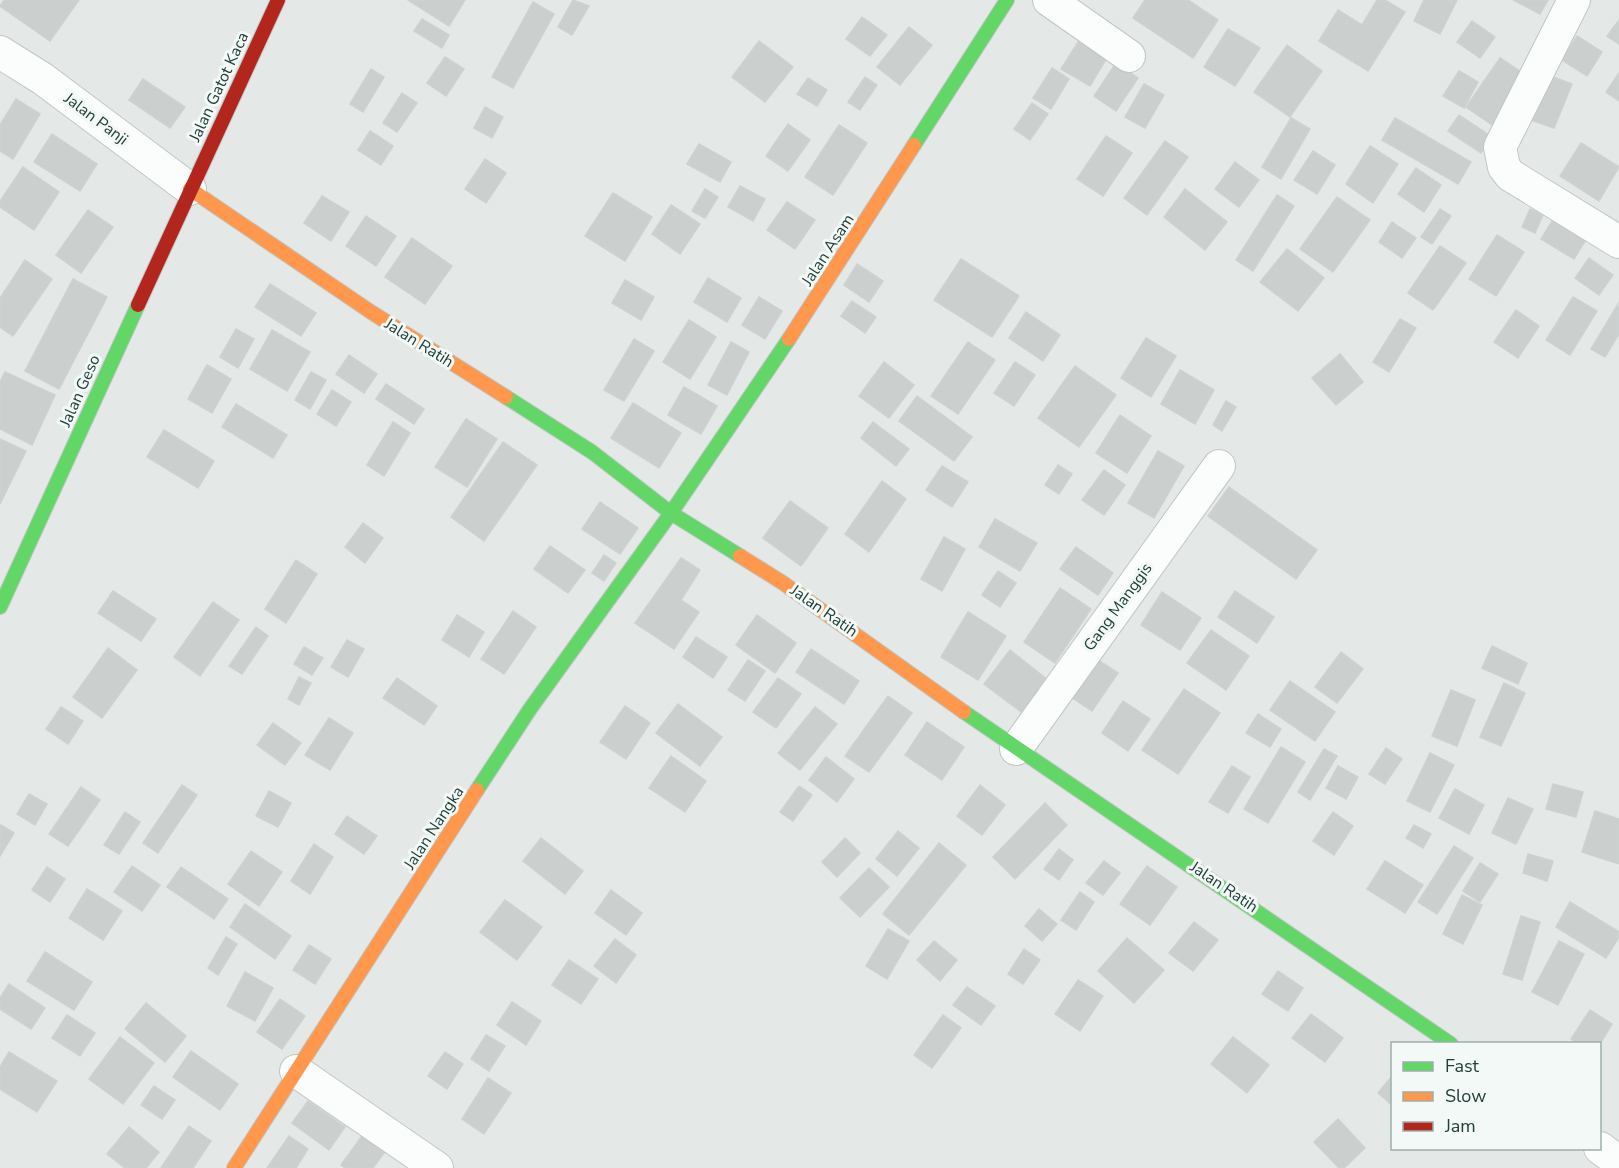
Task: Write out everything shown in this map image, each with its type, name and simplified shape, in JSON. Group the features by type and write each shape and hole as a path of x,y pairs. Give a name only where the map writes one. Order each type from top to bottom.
{"street":[{"name":"Jalan Gatot Kaca","path":"190,189 278,0"},
{"name":"Jalan Asam","path":"671,513 830,278 1007,0"},
{"path":"1049,0 1129,56"},
{"path":"1574,0 1500,147 1502,160 1510,175 1619,242"},
{"name":"Jalan Panji","path":"0,52 43,79 190,189"},
{"name":"Jalan Ratih","path":"190,189 371,312 592,452 671,513 783,582 1016,749 1186,861 1448,1042"},
{"name":"Jalan Geso","path":"0,607 190,189"},
{"name":"Gang Manggis","path":"1016,749 1219,466"},
{"name":"Jalan Nangka","path":"234,1168 530,709 671,513"},
{"path":"296,1071 437,1168"},
{"path":"1601,1149 1619,1162"}],"building":[{"path":"4,0 79,0 50,41 0,6"},
{"path":"408,0 465,0 449,26"},
{"path":"573,0 589,6 572,35 558,27"},
{"path":"1145,0 1188,0 1218,20 1193,58 1133,18"},
{"path":"1377,0 1385,0 1405,12 1368,71 1319,41 1338,10 1362,25"},
{"path":"1424,0 1457,0 1440,34 1414,21"},
{"path":"1513,0 1548,0 1540,14"},
{"path":"533,2 554,14 513,88 492,77"},
{"path":"862,17 887,35 870,56 846,39"},
{"path":"422,19 449,35 442,48 414,31"},
{"path":"1619,20 1619,44 1607,36"},
{"path":"1472,21 1495,37 1480,58 1457,42"},
{"path":"909,27 932,45 900,85 877,67"},
{"path":"1228,29 1260,48 1235,86 1204,67"},
{"path":"1577,36 1602,52 1587,76 1562,60"},
{"path":"1080,39 1108,56 1090,86 1061,69"},
{"path":"759,41 793,67 765,102 732,77"},
{"path":"1287,45 1322,71 1290,117 1254,92"},
{"path":"445,57 464,69 446,96 427,83"},
{"path":"1500,58 1529,77 1495,127 1466,107"},
{"path":"1116,63 1138,78 1116,111 1094,96"},
{"path":"1052,68 1069,79 1051,109 1033,98"},
{"path":"371,69 384,77 363,112 350,104"},
{"path":"1459,71 1478,82 1464,108 1443,96"},
{"path":"1619,73 1619,101 1606,92"},
{"path":"1548,75 1572,84 1554,128 1531,120"},
{"path":"865,77 877,85 860,110 848,102"},
{"path":"808,78 827,90 817,106 797,94"},
{"path":"143,79 185,107 170,128 129,100"},
{"path":"1144,84 1164,95 1145,128 1125,117"},
{"path":"402,93 417,103 397,132 383,123"},
{"path":"16,99 40,114 13,159 0,151 0,125"},
{"path":"1032,103 1048,114 1030,140 1014,129"},
{"path":"485,107 503,117 492,138 474,128"},
{"path":"1459,115 1492,137 1481,153 1448,131"},
{"path":"1291,118 1310,129 1281,179 1262,167"},
{"path":"1395,118 1471,162 1458,184 1382,140"},
{"path":"788,124 810,140 788,171 766,156"},
{"path":"839,125 867,143 833,195 805,177"},
{"path":"370,131 393,146 381,165 358,150"},
{"path":"52,134 97,164 80,191 34,162"},
{"path":"1106,136 1132,153 1103,196 1077,179"},
{"path":"1165,141 1188,157 1147,215 1124,198"},
{"path":"1581,143 1619,167 1599,201 1560,176"},
{"path":"699,144 731,162 720,182 687,164"},
{"path":"1370,146 1398,164 1373,203 1346,184"},
{"path":"1313,151 1335,165 1317,194 1294,180"},
{"path":"485,159 506,173 486,203 465,189"},
{"path":"1235,162 1259,180 1239,207 1215,189"},
{"path":"23,167 59,192 34,230 0,207 0,201"},
{"path":"1416,168 1441,185 1424,212 1398,194"},
{"path":"740,186 765,199 753,221 728,207"},
{"path":"705,189 718,197 705,218 692,211"},
{"path":"1185,189 1227,222 1205,250 1164,217"},
{"path":"613,193 652,217 625,261 585,236"},
{"path":"1277,195 1294,206 1253,271 1236,260"},
{"path":"322,196 349,212 331,241 304,223"},
{"path":"1337,197 1370,220 1333,272 1300,249"},
{"path":"787,202 815,220 795,249 767,230"},
{"path":"671,205 700,224 680,254 652,234"},
{"path":"1440,209 1451,216 1432,244 1421,237"},
{"path":"1530,209 1543,215 1535,233 1522,227"},
{"path":"88,210 113,227 81,273 56,255"},
{"path":"366,216 396,236 376,266 346,246"},
{"path":"1554,218 1587,238 1574,259 1541,239"},
{"path":"1392,222 1416,238 1402,258 1379,242"},
{"path":"1497,235 1524,252 1496,296 1469,279"},
{"path":"412,238 452,266 425,304 385,277"},
{"path":"1440,246 1466,263 1433,310 1408,293"},
{"path":"1287,249 1324,278 1298,311 1260,282"},
{"path":"1589,258 1613,275 1599,295 1575,278"},
{"path":"961,259 1019,296 992,337 934,300"},
{"path":"25,260 52,279 13,336 0,327 0,298"},
{"path":"857,264 883,281 869,302 844,285"},
{"path":"708,278 741,298 727,322 694,302"},
{"path":"73,279 107,297 59,389 25,371"},
{"path":"625,280 654,297 641,320 612,303"},
{"path":"270,284 316,313 301,336 255,307"},
{"path":"759,297 782,311 765,339 742,325"},
{"path":"1573,297 1597,311 1570,355 1546,340"},
{"path":"852,301 876,317 865,333 841,316"},
{"path":"1618,304 1619,334 1605,357 1591,349"},
{"path":"1516,310 1539,326 1518,358 1494,342"},
{"path":"1026,312 1060,335 1043,361 1009,338"},
{"path":"1400,319 1416,328 1389,372 1373,362"},
{"path":"689,320 716,337 690,379 663,362"},
{"path":"236,329 254,339 238,368 220,357"},
{"path":"272,330 310,352 287,391 250,369"},
{"path":"1146,338 1176,356 1151,397 1121,378"},
{"path":"634,339 654,351 624,401 604,390"},
{"path":"731,342 749,352 727,395 708,385"},
{"path":"968,342 995,360 958,414 931,396"},
{"path":"1340,354 1363,382 1336,405 1312,378"},
{"path":"349,355 377,374 364,393 336,374"},
{"path":"884,362 914,385 889,418 859,396"},
{"path":"1015,362 1035,375 1014,406 994,393"},
{"path":"207,365 231,379 212,413 188,399"},
{"path":"1075,366 1116,395 1079,447 1038,418"},
{"path":"1180,370 1214,390 1195,424 1161,404"},
{"path":"5,372 55,395 32,445 0,429 0,382"},
{"path":"311,372 326,380 310,409 295,400"},
{"path":"386,384 424,409 414,424 376,399"},
{"path":"684,387 717,406 701,434 668,415"},
{"path":"332,390 351,402 336,426 317,414"},
{"path":"917,396 972,437 954,461 899,421"},
{"path":"1226,401 1236,407 1222,431 1213,425"},
{"path":"633,403 681,433 659,468 611,438"},
{"path":"236,404 287,435 273,458 222,427"},
{"path":"1120,415 1151,436 1127,473 1096,453"},
{"path":"466,419 497,439 467,487 435,467"},
{"path":"393,422 410,433 384,476 367,465"},
{"path":"873,422 909,449 896,466 861,438"},
{"path":"164,430 214,461 198,488 147,457"},
{"path":"0,439 26,451 0,504"},
{"path":"503,442 537,465 484,541 451,517"},
{"path":"1158,451 1184,466 1154,518 1128,503"},
{"path":"1058,465 1072,474 1059,494 1045,485"},
{"path":"942,466 968,482 952,507 926,490"},
{"path":"1104,470 1125,485 1104,515 1082,500"},
{"path":"882,481 906,499 869,552 845,534"},
{"path":"1229,487 1317,550 1296,579 1208,516"},
{"path":"790,501 828,528 801,566 763,538"},
{"path":"600,502 638,528 620,554 582,529"},
{"path":"995,519 1037,543 1020,571 979,547"},
{"path":"363,523 383,538 365,563 345,547"},
{"path":"944,537 965,549 942,591 921,579"},
{"path":"550,546 585,570 568,593 534,569"},
{"path":"1076,547 1113,573 1098,595 1060,569"},
{"path":"604,555 616,563 604,581 592,573"},
{"path":"681,558 700,570 681,600 699,612 674,649 635,623"},
{"path":"296,560 317,574 286,623 265,609"},
{"path":"998,571 1016,583 1000,607 982,595"},
{"path":"1060,588 1091,609 1055,663 1024,642"},
{"path":"113,591 156,619 141,641 98,613"},
{"path":"1235,591 1274,617 1257,643 1218,617"},
{"path":"1162,592 1201,618 1180,650 1141,625"},
{"path":"213,602 239,620 200,676 174,657"},
{"path":"513,611 536,627 504,674 481,659"},
{"path":"968,612 1006,636 978,680 941,657"},
{"path":"457,615 484,632 469,657 442,640"},
{"path":"757,615 796,643 775,673 736,645"},
{"path":"256,627 268,636 242,674 229,666"},
{"path":"1211,630 1249,656 1226,690 1187,663"},
{"path":"696,637 727,657 713,678 683,657"},
{"path":"347,640 364,649 348,677 331,667"},
{"path":"1492,646 1527,663 1518,684 1482,668"},
{"path":"304,647 323,658 312,675 294,664"},
{"path":"108,648 137,670 102,718 73,697"},
{"path":"811,649 859,681 844,704 796,672"},
{"path":"1010,650 1049,681 1024,714 984,684"},
{"path":"1341,652 1363,669 1337,703 1315,687"},
{"path":"1097,659 1118,673 1092,711 1071,697"},
{"path":"748,660 765,671 745,701 728,690"},
{"path":"299,677 311,683 299,705 288,699"},
{"path":"397,678 437,706 424,725 383,698"},
{"path":"778,678 801,694 776,728 753,712"},
{"path":"1290,681 1335,712 1315,741 1270,710"},
{"path":"1504,683 1525,693 1501,746 1480,737"},
{"path":"1184,689 1220,713 1178,774 1142,750"},
{"path":"1451,690 1475,700 1457,746 1432,736"},
{"path":"888,696 912,713 869,772 845,756"},
{"path":"1123,701 1150,719 1128,751 1102,733"},
{"path":"678,704 722,737 700,766 656,733"},
{"path":"625,706 650,723 626,759 600,742"},
{"path":"61,707 83,721 68,744 46,729"},
{"path":"815,707 837,724 800,770 778,753"},
{"path":"1258,714 1281,729 1270,747 1246,733"},
{"path":"329,718 353,733 330,770 305,755"},
{"path":"927,722 964,747 942,780 905,755"},
{"path":"273,723 301,743 285,765 257,745"},
{"path":"1281,747 1305,762 1268,823 1244,809"},
{"path":"1386,748 1402,759 1385,784 1369,774"},
{"path":"1324,749 1337,756 1310,800 1298,792"},
{"path":"1430,753 1454,765 1430,812 1407,801"},
{"path":"671,756 706,781 685,812 649,788"},
{"path":"826,757 854,779 837,802 809,780"},
{"path":"1232,766 1250,777 1228,813 1209,802"},
{"path":"1338,766 1358,777 1346,799 1326,788"},
{"path":"1553,784 1583,792 1576,817 1546,809"},
{"path":"182,785 197,795 158,853 143,843"},
{"path":"980,785 1005,805 982,835 957,816"},
{"path":"799,786 812,795 793,821 780,812"},
{"path":"81,787 100,800 68,846 49,834"},
{"path":"1455,789 1484,805 1469,834 1439,818"},
{"path":"269,791 291,803 278,827 256,816"},
{"path":"29,794 47,804 35,825 17,814"},
{"path":"1508,798 1533,809 1516,844 1492,833"},
{"path":"1045,803 1067,825 1015,879 993,857"},
{"path":"1595,811 1619,819 1619,864 1582,852"},
{"path":"125,812 140,822 119,854 104,845"},
{"path":"1333,812 1353,826 1334,855 1313,841"},
{"path":"347,816 377,836 364,854 335,834"},
{"path":"1,825 14,833 0,856 0,827"},
{"path":"1414,825 1431,834 1423,848 1406,838"},
{"path":"898,831 919,848 897,876 876,859"},
{"path":"541,838 583,871 565,894 523,861"},
{"path":"845,838 860,853 837,877 822,862"},
{"path":"939,843 966,865 909,935 883,914"},
{"path":"314,844 333,857 310,894 291,881"},
{"path":"1454,846 1473,858 1437,914 1418,902"},
{"path":"1059,849 1073,860 1059,880 1044,869"},
{"path":"251,851 282,872 259,906 228,884"},
{"path":"1528,854 1553,861 1547,881 1523,873"},
{"path":"1104,861 1120,873 1103,895 1086,883"},
{"path":"1385,861 1423,885 1405,913 1367,889"},
{"path":"1480,863 1498,874 1480,902 1463,891"},
{"path":"132,866 160,885 142,911 114,892"},
{"path":"1147,866 1177,887 1150,925 1120,904"},
{"path":"47,867 65,879 50,902 32,890"},
{"path":"181,867 228,899 214,919 167,887"},
{"path":"869,868 889,887 860,917 840,898"},
{"path":"87,889 122,911 103,940 69,918"},
{"path":"611,890 642,913 626,935 595,913"},
{"path":"1080,892 1094,902 1076,930 1061,920"},
{"path":"1462,895 1482,905 1463,944 1443,934"},
{"path":"505,900 542,927 517,960 480,932"},
{"path":"1570,902 1619,932 1619,937 1606,958 1556,927"},
{"path":"245,904 291,936 275,959 230,927"},
{"path":"1039,909 1057,924 1042,941 1025,926"},
{"path":"1521,916 1540,922 1522,980 1503,974"},
{"path":"1194,922 1218,940 1193,971 1169,953"},
{"path":"888,929 909,941 887,979 866,966"},
{"path":"226,937 237,944 218,975 208,968"},
{"path":"1127,938 1164,970 1134,1003 1098,971"},
{"path":"615,939 636,955 616,983 594,966"},
{"path":"934,941 957,960 940,981 917,960"},
{"path":"1559,941 1584,954 1558,1005 1532,992"},
{"path":"309,945 331,959 315,984 293,970"},
{"path":"1024,949 1040,960 1023,984 1008,974"},
{"path":"45,952 92,982 74,1010 27,981"},
{"path":"569,960 598,979 581,1004 552,985"},
{"path":"1278,971 1303,988 1288,1011 1262,994"},
{"path":"245,972 273,988 255,1021 227,1006"},
{"path":"1078,980 1103,996 1080,1031 1055,1014"},
{"path":"9,984 45,1008 31,1029 0,1009 0,998"},
{"path":"967,987 995,1006 981,1025 953,1005"},
{"path":"280,999 305,1016 282,1049 257,1032"},
{"path":"512,1002 541,1021 526,1045 497,1025"},
{"path":"146,1003 186,1036 165,1062 125,1029"},
{"path":"1590,1010 1612,1024 1601,1042 1575,1042 1571,1039"},
{"path":"1311,1014 1343,1038 1325,1062 1292,1038"},
{"path":"67,1015 95,1033 80,1056 52,1038"},
{"path":"943,1015 961,1028 932,1068 914,1055"},
{"path":"486,1035 505,1046 489,1071 471,1059"},
{"path":"120,1037 154,1063 123,1104 89,1079"},
{"path":"1233,1037 1269,1065 1247,1093 1211,1064"},
{"path":"191,1051 238,1084 220,1110 173,1077"},
{"path":"9,1052 57,1081 37,1112 0,1089 0,1067"},
{"path":"445,1052 463,1064 447,1089 428,1076"},
{"path":"1391,1077 1391,1104 1378,1093"},
{"path":"488,1078 511,1093 484,1134 462,1119"},
{"path":"154,1086 175,1100 162,1119 141,1105"},
{"path":"308,1101 345,1127 329,1150 292,1123"},
{"path":"1338,1119 1365,1148 1344,1168 1339,1168 1314,1142"},
{"path":"189,1126 211,1141 193,1168 161,1168"},
{"path":"129,1127 159,1152 146,1168 125,1168 107,1154"},
{"path":"364,1133 387,1149 373,1168 345,1168 341,1165"},
{"path":"289,1136 308,1149 296,1168 267,1168"}],"traffic: fast":[{"path":"914,145 1007,0"},
{"path":"0,607 138,305"},
{"path":"477,790 530,709 671,513 789,339"},
{"path":"506,397 592,452 671,513 740,556"},
{"path":"964,712 1448,1042"}],"traffic: slow":[{"path":"789,339 914,145"},
{"path":"190,189 371,312 506,397"},
{"path":"740,556 783,583 964,712"},
{"path":"234,1168 477,790"}],"traffic: jam":[{"path":"138,305 278,0"}]}
